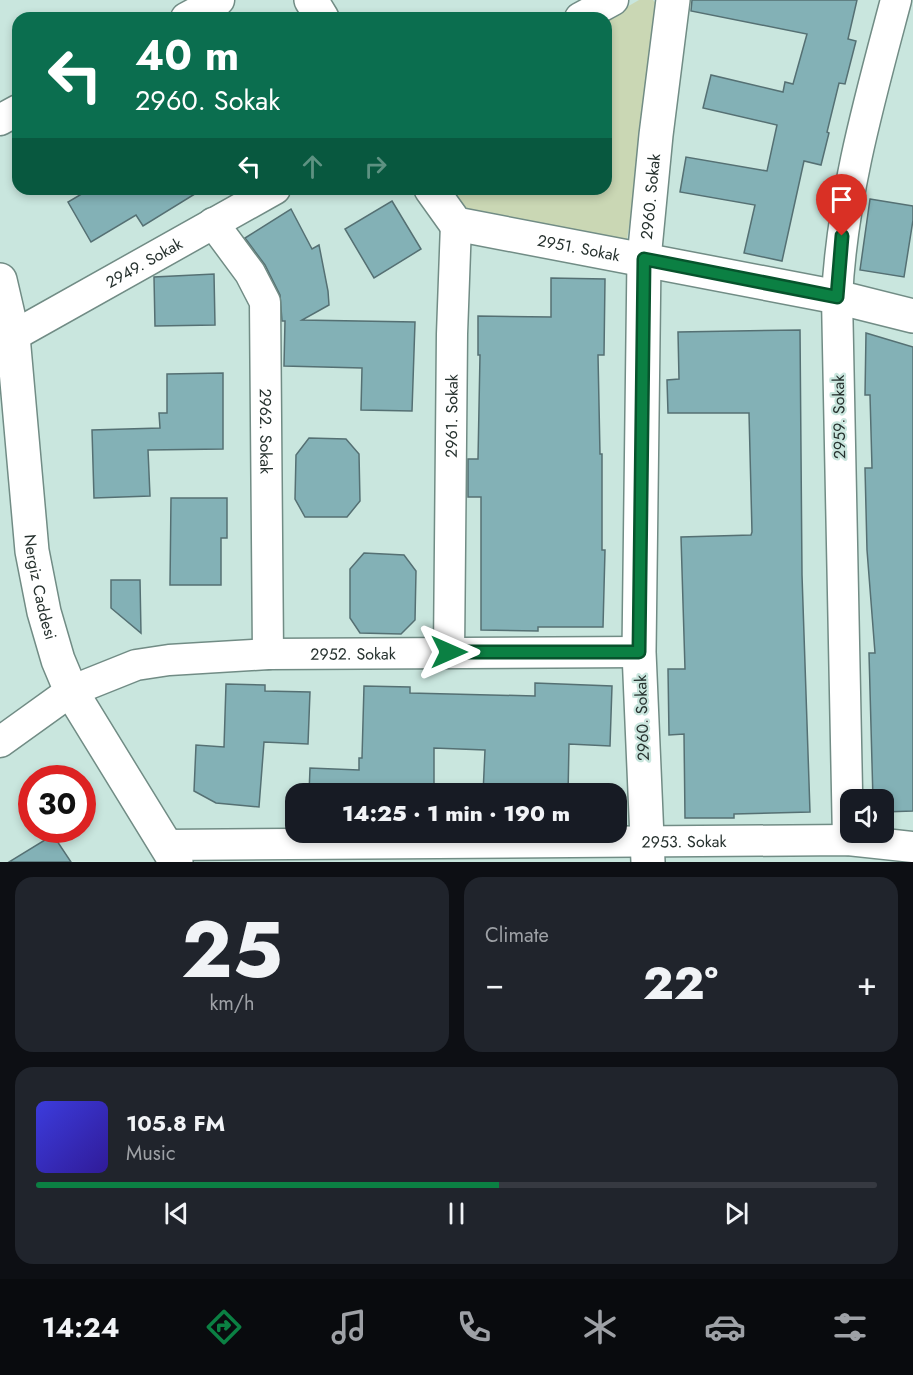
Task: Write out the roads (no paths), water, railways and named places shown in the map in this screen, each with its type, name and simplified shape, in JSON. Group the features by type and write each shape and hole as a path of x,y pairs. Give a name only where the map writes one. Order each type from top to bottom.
{"street":[{"path":"197,12 219,0"},
{"path":"591,12 612,0"},
{"name":"2960. Sokak","path":"647,851 639,652 644,259 656,135 673,0"},
{"name":"2959. Sokak","path":"847,789 837,297 839,253 856,152 896,0"},
{"name":"2949. Sokak","path":"13,336 264,195"},
{"path":"435,195 456,224"},
{"name":"2962. Sokak","path":"213,223 250,273 265,302 268,654"},
{"name":"2951. Sokak","path":"456,224 837,297 913,316"},
{"name":"2961. Sokak","path":"449,652 452,334 456,224"},
{"name":"Nergiz Caddesi","path":"0,280 13,336 32,551 44,612 58,660 71,691 171,854"},
{"name":"2952. Sokak","path":"0,742 71,691 136,665 169,660 268,654 639,652"},
{"name":"2953. Sokak","path":"171,854 647,851 840,840"},
{"name":"2953. Sokak","path":"880,843 913,846"}]}
